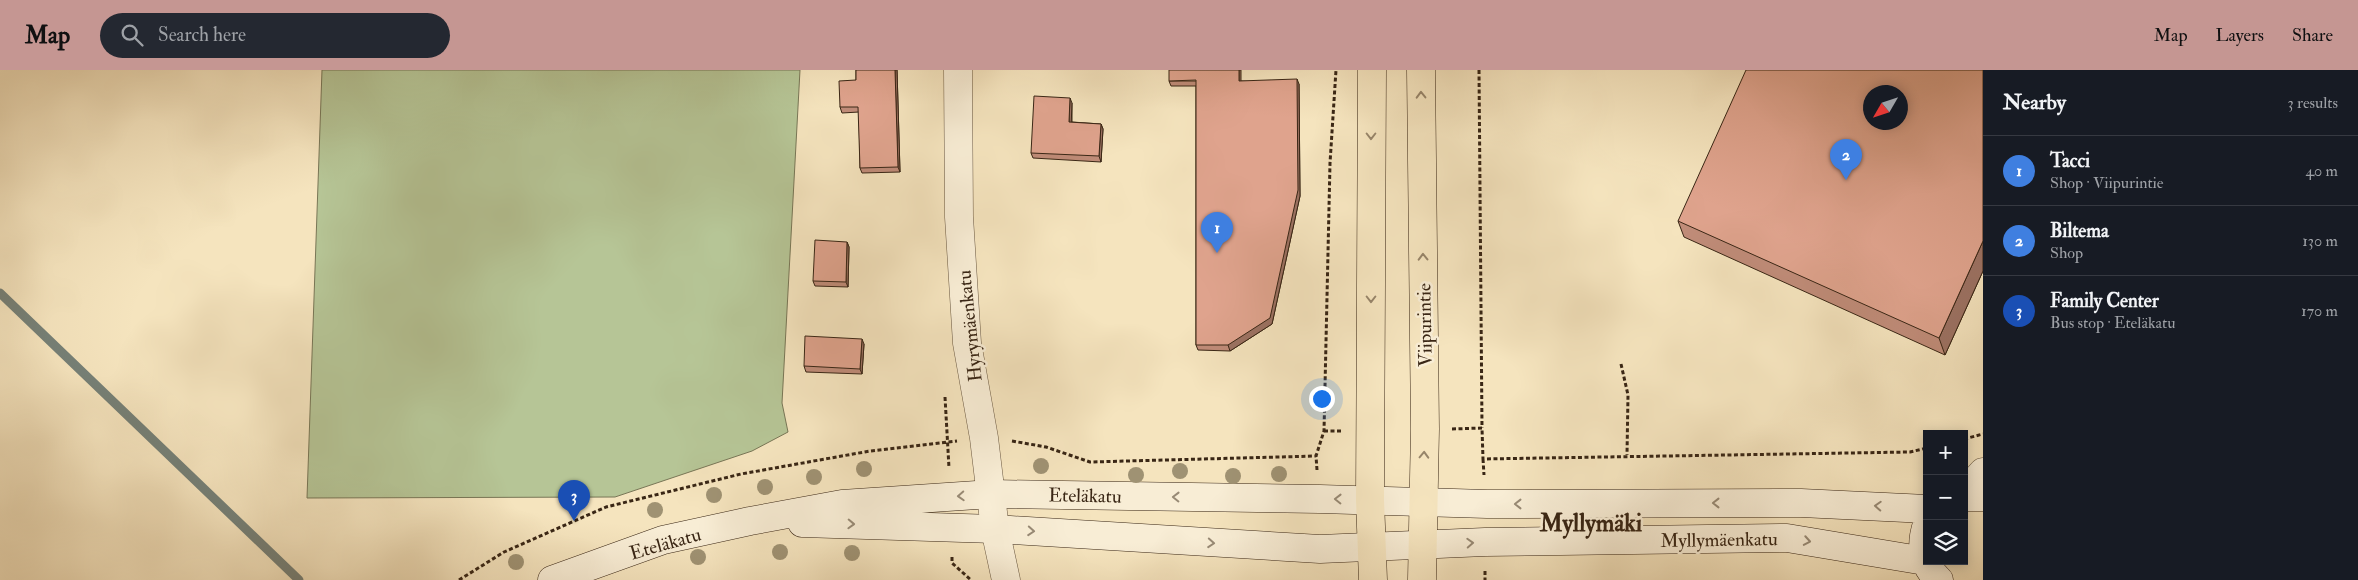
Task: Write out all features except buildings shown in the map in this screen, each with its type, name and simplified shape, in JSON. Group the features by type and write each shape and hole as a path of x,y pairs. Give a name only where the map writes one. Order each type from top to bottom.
{"main road":[{"name":"Hyrymäenkatu","path":"958,70 959,217 967,343 984,438 995,529 1006,580"},
{"path":"1372,70 1370,500 1373,580"},
{"name":"Viipurintie","path":"1421,70 1425,429 1421,545 1422,580"},
{"path":"1968,490 1983,472"},
{"name":"Eteläkatu","path":"552,580 663,540 842,504 992,494 1370,500 1422,503"},
{"path":"1968,496 1983,498"},
{"name":"Myllymäenkatu","path":"1422,503 1801,503 1923,509"},
{"name":"Eteläkatu","path":"750,521 995,529 1320,549 1421,545"},
{"name":"Myllymäenkatu","path":"1421,545 1787,538 1931,574"}],"path":[{"path":"1336,70 1330,163 1324,431 1370,430"},
{"path":"1479,70 1483,458 1910,452 1923,449"},
{"path":"1621,364 1628,395 1626,456"},
{"path":"1425,429 1482,428"},
{"path":"1968,438 1983,434"},
{"path":"459,580 504,552 606,506 741,474 870,451 984,438 1046,447 1090,462 1316,456"}],"green space":[{"path":"322,70 800,70 782,403 788,432 752,451 615,497 307,498"}],"waterway":[{"path":"0,293 299,580"}],"place":[{"name":"Biltema","path":"1846,180"},
{"name":"Tacci","path":"1217,253"},
{"name":"Family Center","path":"574,521"}],"district":[{"name":"Myllymäki","path":"1591,523"}]}
